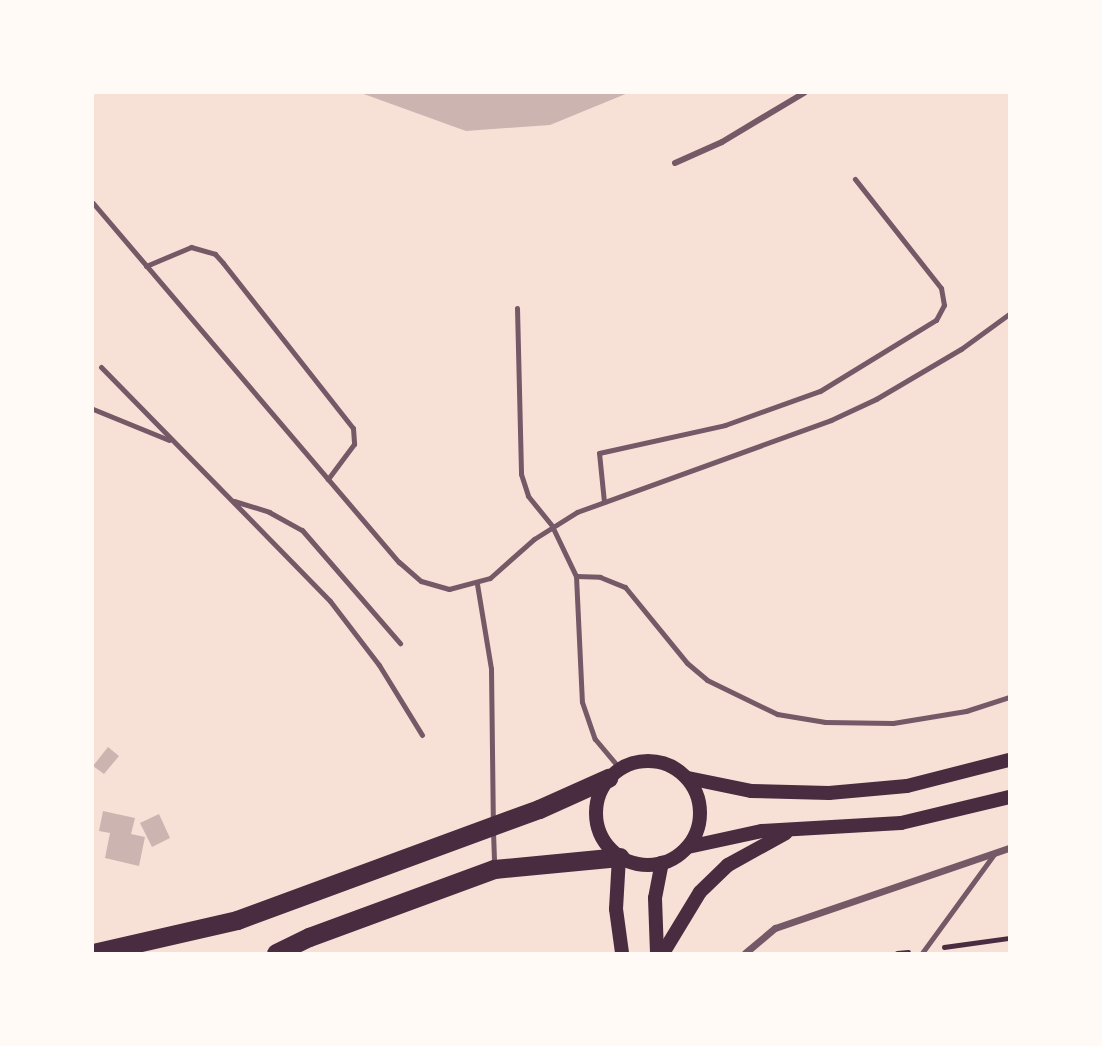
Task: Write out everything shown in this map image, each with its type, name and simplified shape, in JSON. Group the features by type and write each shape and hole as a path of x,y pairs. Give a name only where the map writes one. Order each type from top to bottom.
{"highway":[{"path":"152,953 493,826 614,773"},
{"path":"266,953 494,869 619,857"},
{"path":"93,953 237,920"},
{"path":"276,953 309,937"}],"main road":[{"path":"1009,760 933,782 830,793 751,791 688,778 669,765 648,760 614,773 600,791 595,820 608,847 619,857 640,864 662,863 688,847 762,831 901,823 1009,797"},
{"path":"688,778 696,791 700,820 688,847"},
{"path":"660,953 700,892 729,865 793,830"},
{"path":"619,857 616,909 622,953"},
{"path":"660,953 655,898 662,863"}],"street":[{"path":"675,163 722,142 804,93"},
{"path":"745,953 775,928 1009,848"}],"lane":[{"path":"604,502 599,453 724,425 820,391 936,320 944,305 941,288 855,178"},
{"path":"93,203 409,572 442,588 477,584 552,526 604,502 831,420 919,375 1009,314"},
{"path":"146,266 191,247 215,254 223,262 353,428 354,444 328,479"},
{"path":"517,308 521,474 528,496 552,526 576,576 582,702 594,739 614,773"},
{"path":"101,367 330,601 379,665 422,735"},
{"path":"93,409 172,441"},
{"path":"231,500 269,512 302,530 400,643"},
{"path":"576,576 600,577 625,587 687,663 707,680 777,715 825,722 893,723 966,711 1009,696"},
{"path":"477,584 491,669 494,869"},
{"path":"922,951 981,878 995,853"}],"path":[{"path":"897,953 1009,938"}],"building":[{"path":"361,93 628,93 550,125 466,131"},
{"path":"108,747 119,756 104,774 93,766"},
{"path":"103,811 135,818 131,834 145,837 139,866 105,858 110,833 99,831"},
{"path":"159,814 170,838 152,847 140,823"}]}
